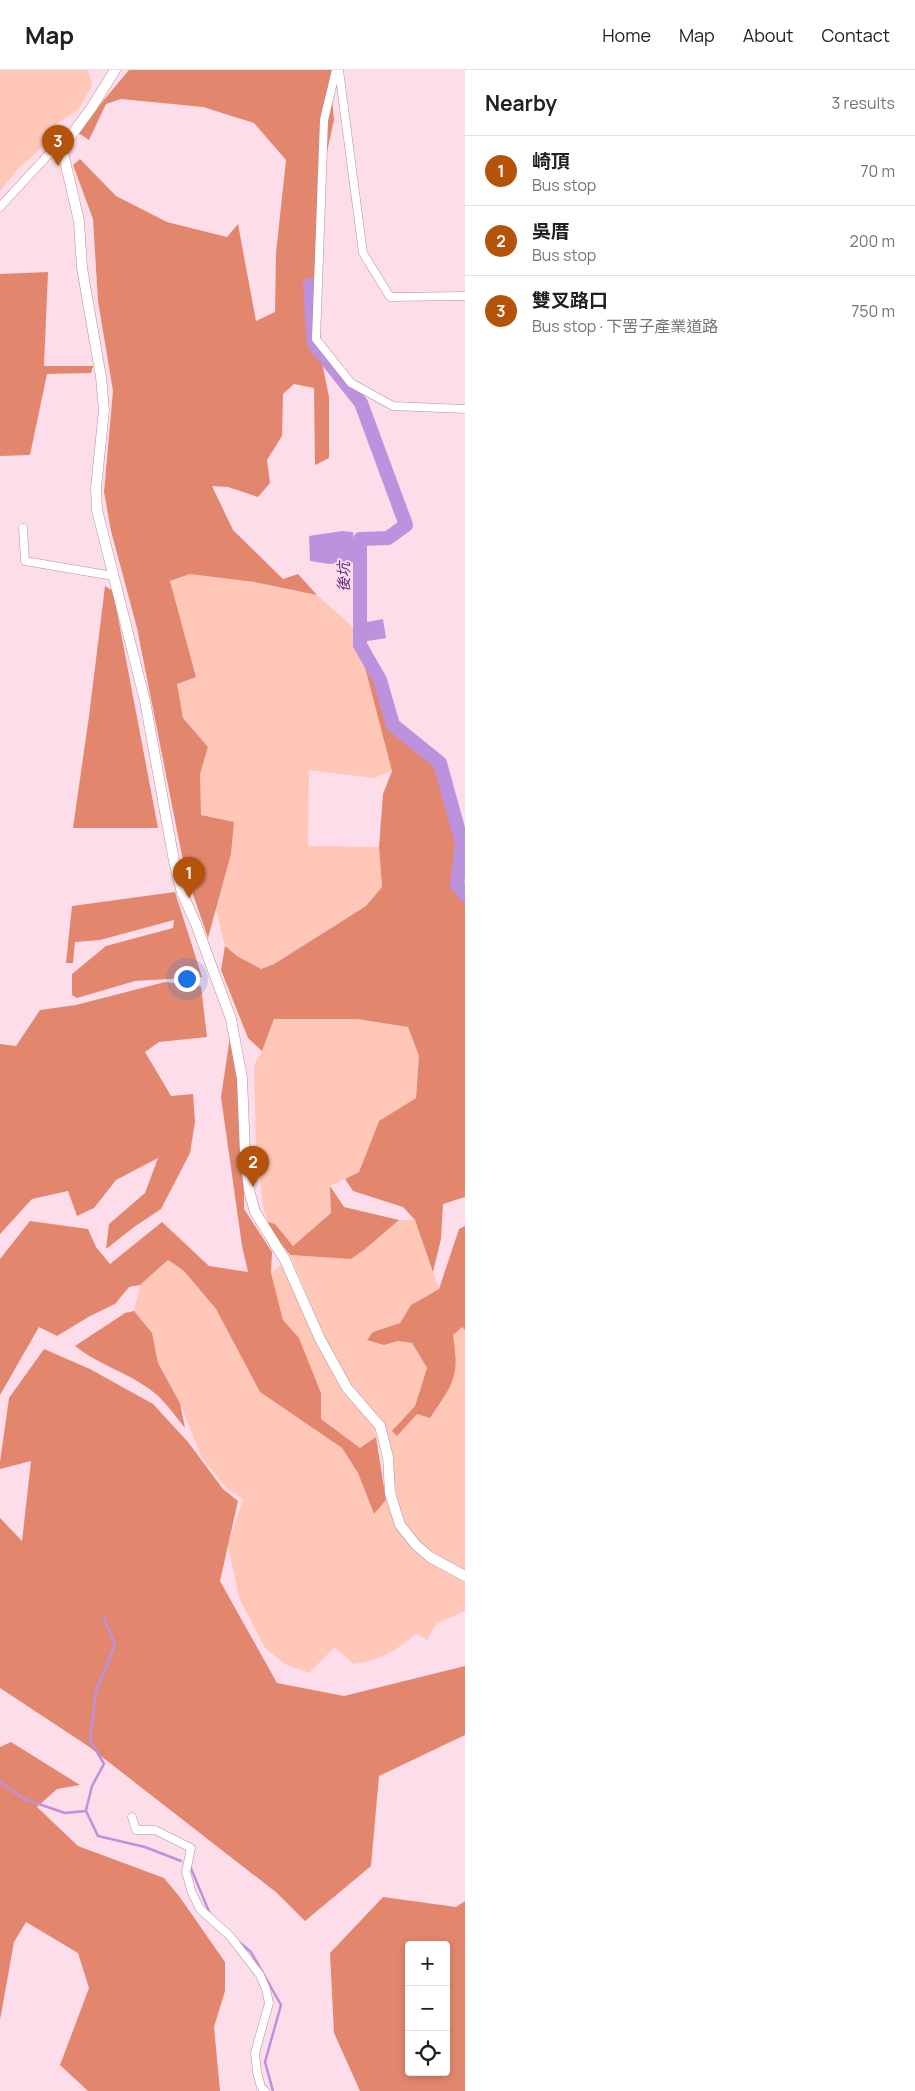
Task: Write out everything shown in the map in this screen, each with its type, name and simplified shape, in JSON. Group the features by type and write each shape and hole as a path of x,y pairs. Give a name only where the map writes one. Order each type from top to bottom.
{"street":[{"path":"0,207 48,155 62,148 92,107 115,70"},
{"path":"338,70 363,252 390,297 465,296"},
{"path":"338,70 324,120 316,339 351,383 393,406 465,409"},
{"path":"62,148 79,221 82,268 101,377 104,410 96,488 97,510 145,701 174,861 182,893 196,924 231,1019 242,1078 245,1153 255,1212 285,1260 320,1339 347,1388 380,1426 388,1457 390,1493 400,1525 416,1545 430,1558 465,1576"},
{"path":"23,528 25,561 113,576"},
{"path":"132,1817 136,1830 155,1830 191,1848 186,1872 192,1893 200,1909 230,1936 260,1975 269,2003 255,2054 261,2087 265,2091"}],"shaded area":[{"path":"0,70 88,70 92,86 78,110 58,123 43,146 17,170 0,191"},
{"path":"129,70 337,70 332,97 334,120 323,170 313,318 329,397 329,458 315,465 314,388 294,384 283,394 282,436 267,460 270,483 258,497 228,487 212,486 233,530 283,579 298,574 317,595 254,582 190,574 170,581 196,677 177,684 183,718 208,747 200,774 201,815 234,822 231,854 208,938 185,871 137,628 111,531 104,492 113,391 98,301 93,219 73,165 80,159 116,196 167,222 227,237 238,224 256,321 275,312 276,253 286,160 254,123 203,107 121,99 106,104 89,140 77,132"},
{"path":"48,272 44,366 93,366 91,373 47,374 30,455 0,456 0,274"},
{"path":"342,531 353,532 355,562 329,564 310,561 309,536"},
{"path":"190,574 254,582 317,595 355,629 392,771 374,778 309,770 308,846 379,847 382,887 366,906 274,964 261,969 237,956 225,946 216,910 231,854 201,815 200,774 208,747 183,718 177,684 196,677 170,581"},
{"path":"105,586 113,591 158,828 73,828"},
{"path":"383,619 386,638 362,642 362,623"},
{"path":"355,629 409,742 433,755 458,840 461,876 460,894 465,899 465,1197 443,1204 441,1239 433,1272 415,1220 403,1207 353,1191 345,1179 359,1172 379,1121 416,1098 419,1056 408,1027 357,1019 274,1019 262,1051 248,1038 221,970 225,946 237,956 261,969 274,964 366,906 382,887 379,847 383,794 392,771"},
{"path":"175,892 202,977 135,981 77,998 72,995 72,974 106,946 173,928 174,920 100,940 75,942 73,963 66,963 72,906"},
{"path":"165,982 201,986 207,1037 159,1042 145,1052 171,1096 193,1094 195,1122 190,1153 161,1209 106,1249 109,1224 145,1193 158,1158 116,1180 94,1208 77,1216 68,1191 32,1199 0,1234 0,1044 16,1046 40,1010 76,1005"},
{"path":"274,1019 357,1019 408,1027 419,1056 416,1098 379,1121 359,1172 330,1186 331,1213 293,1246 275,1224 268,1222 264,1212 256,1147 254,1065 262,1051"},
{"path":"230,1037 239,1061 244,1158 244,1209 272,1252 271,1273 283,1320 299,1338 321,1393 321,1419 360,1448 376,1437 386,1500 374,1514 358,1473 342,1448 260,1392 216,1309 184,1271 168,1260 140,1285 129,1287 115,1304 90,1316 57,1336 39,1327 0,1395 0,1259 30,1221 88,1229 96,1247 110,1264 162,1222 209,1266 248,1272 242,1246 221,1097"},
{"path":"330,1186 344,1207 399,1220 351,1259 290,1255 269,1228 268,1222 275,1224 293,1246 331,1213"},
{"path":"399,1220 415,1220 439,1289 411,1305 400,1323 373,1332 384,1345 398,1341 412,1343 427,1368 415,1406 393,1431 397,1436 456,1354 452,1335 462,1327 465,1330 465,1571 436,1556 419,1542 401,1520 390,1453 331,1352 290,1255 351,1259"},
{"path":"465,1226 465,1330 462,1327 453,1335 456,1361 453,1380 430,1418 417,1414 397,1436 392,1431 415,1406 427,1368 412,1343 398,1341 384,1345 367,1340 373,1332 400,1323 411,1305 439,1289 459,1229"},
{"path":"168,1260 184,1271 216,1309 260,1392 342,1448 358,1473 374,1514 386,1500 408,1542 465,1578 465,1611 436,1624 427,1640 416,1633 409,1640 387,1654 353,1664 335,1647 309,1673 285,1664 265,1648 239,1598 228,1545 243,1499 227,1489 202,1458 180,1403 158,1363 152,1334 134,1311 140,1285"},
{"path":"284,1263 316,1335 375,1426 376,1437 360,1449 321,1419 321,1393 299,1338 283,1320 271,1273"},
{"path":"134,1311 152,1333 158,1363 180,1403 185,1428 164,1402 148,1388 75,1346 125,1313"},
{"path":"44,1349 90,1369 153,1404 188,1442 223,1489 238,1501 220,1581 277,1683 344,1696 465,1666 465,1735 379,1776 371,1866 305,1921 277,1893 88,1746 0,1688 0,1518 22,1541 31,1461 0,1469 0,1462 9,1398"},
{"path":"11,1742 80,1785 57,1789 37,1807 78,1846 164,1878 179,1896 225,1962 225,1991 214,2027 220,2091 88,2091 60,2065 89,1988 78,1953 26,1922 14,1942 0,2020 0,1747"},
{"path":"383,1897 456,1907 465,1901 465,2091 360,2091 334,2033 330,1953"}],"waterway":[{"name":"後坑","path":"310,285 314,344 361,403 406,525 388,538 360,539 360,645 380,680 393,725 440,763 462,843 457,885 465,895"},
{"path":"86,1810 92,1786 104,1764 90,1740 96,1692 115,1644 104,1618"},
{"path":"0,1782 24,1799 65,1813 86,1811 98,1836 145,1847 181,1861"},
{"path":"190,1866 210,1914"},
{"path":"239,1942 251,1952 281,2005 265,2062 273,2091"}],"place":[{"name":"雙叉路口","path":"58,166"},
{"name":"崎頂","path":"189,898"},
{"name":"吳厝","path":"253,1187"}]}
